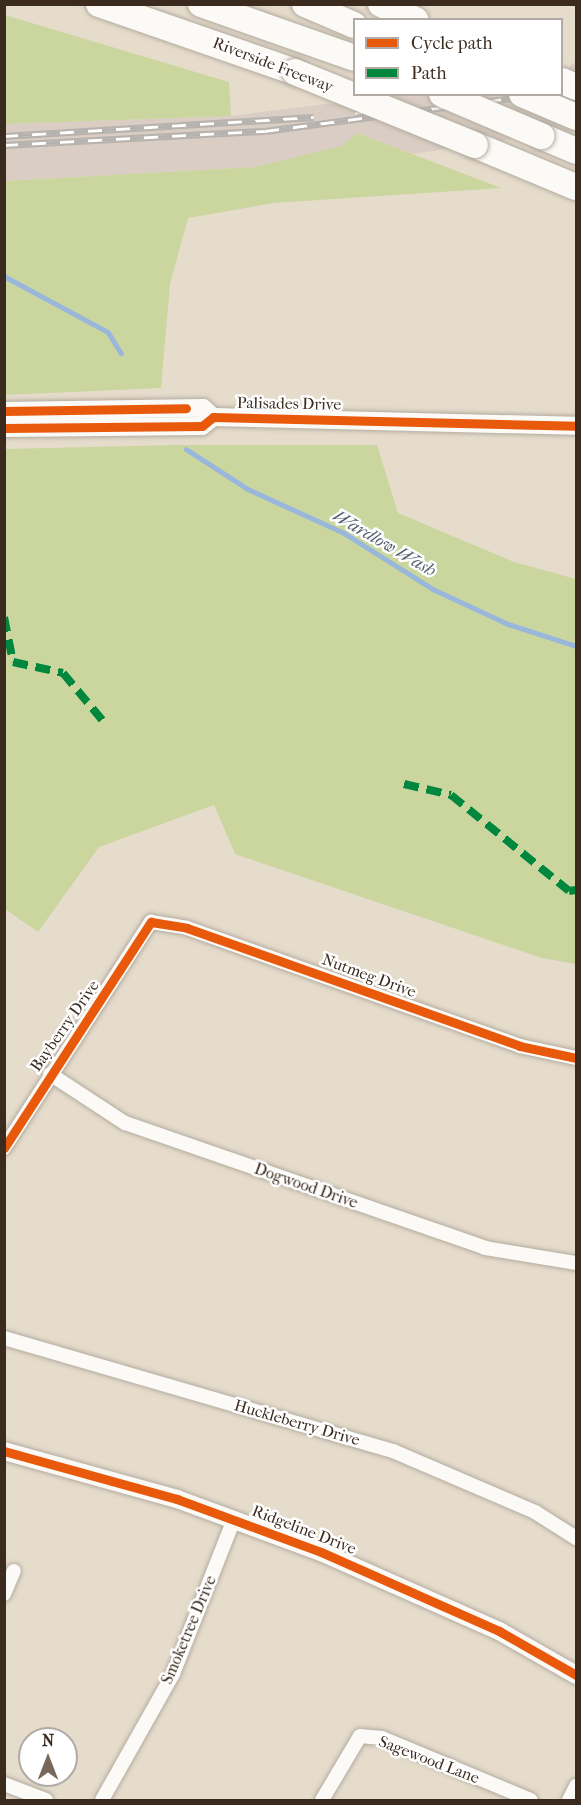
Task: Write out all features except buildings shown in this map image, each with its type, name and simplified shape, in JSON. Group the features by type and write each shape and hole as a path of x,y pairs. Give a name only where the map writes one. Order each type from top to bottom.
{"highway":[{"name":"Riverside Freeway","path":"99,4 295,72 353,95"},
{"path":"201,4 225,9 353,58"},
{"path":"305,4 353,25"},
{"path":"381,4 412,18"},
{"name":"Riverside Freeway","path":"355,96 576,187"},
{"path":"447,96 576,151"},
{"path":"527,96 576,117"}],"street":[{"name":"Palisades Drive","path":"4,411 203,408 213,417 576,426"},
{"name":"Palisades Drive","path":"4,428 202,426 213,417"},
{"name":"Nutmeg Drive","path":"151,922 187,928 520,1046 576,1058"},
{"name":"Bayberry Drive","path":"4,1148 151,922"},
{"name":"Dogwood Drive","path":"50,1074 125,1124 485,1248 576,1263"},
{"name":"Huckleberry Drive","path":"4,1338 393,1451 535,1512 576,1538"},
{"name":"Ridgeline Drive","path":"4,1451 234,1519 382,1576 576,1675"},
{"name":"Smoketree Drive","path":"102,1800 173,1674 234,1519"},
{"path":"4,1594 14,1572"},
{"name":"Sagewood Lane","path":"322,1800 360,1736 382,1738 531,1800"},
{"path":"4,1784 46,1800"},
{"path":"568,1800 576,1786"}],"shaded area":[{"path":"576,61 576,130 412,154 357,133 343,146 255,167 5,181 5,124 231,116 388,96 563,96 563,73"}],"green space":[{"path":"5,15 229,82 231,116 5,124"},
{"path":"357,133 501,188 274,203 188,218 170,284 161,388 5,395 5,181 255,167 342,146"},
{"path":"176,445 377,445 398,513 514,562 576,579 576,964 542,958 235,854 214,805 99,847 38,932 5,909 5,449"}],"waterway":[{"name":"Wardlow Wash","path":"4,276 108,332 121,353"},
{"name":"Wardlow Wash","path":"186,449 248,489 344,533 433,589 508,624 576,646"}],"railway":[{"path":"563,92 576,89"},
{"path":"4,145 265,131 527,96"},
{"path":"355,113 399,107"},
{"path":"4,136 313,117"}],"marked path":[{"path":"4,617 13,662 63,673 103,721"},
{"path":"404,784 451,795 569,891 576,890"}],"cycle path":[{"path":"4,411 186,408"},
{"path":"4,428 202,426 213,417 576,426"},
{"path":"4,1148 151,922 187,928 520,1046 576,1058"},
{"path":"4,1451 177,1499 321,1552 499,1631 576,1675"}]}
